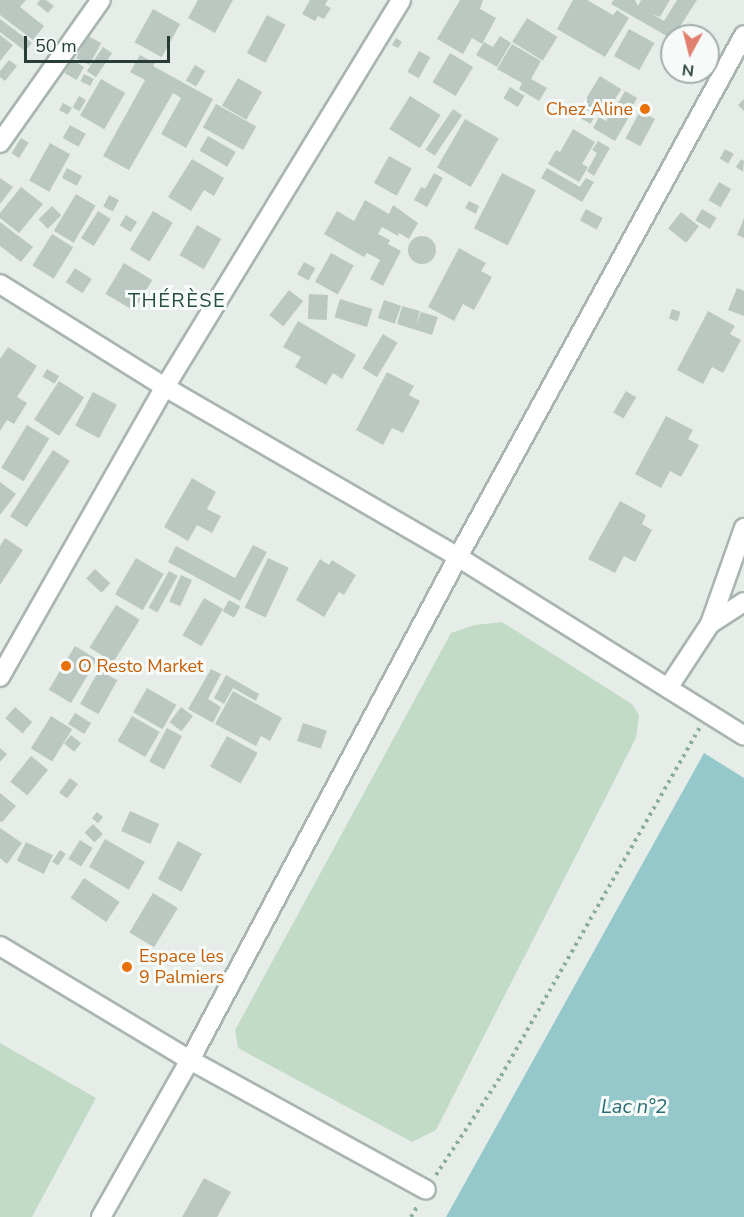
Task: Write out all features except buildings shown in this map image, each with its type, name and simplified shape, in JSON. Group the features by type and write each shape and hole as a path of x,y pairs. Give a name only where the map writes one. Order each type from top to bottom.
{"street":[{"path":"0,143 101,0"},
{"path":"0,677 165,387 401,0"},
{"path":"100,1217 190,1060 458,557 744,36"},
{"path":"0,284 165,387 458,557 744,736"},
{"path":"668,688 710,624 744,528"},
{"path":"710,624 744,602"},
{"path":"0,946 190,1060 426,1190"}],"path":[{"path":"411,1217 426,1190 501,1076 707,713"}],"green space":[{"path":"502,622 632,704 639,715 636,738 436,1130 412,1142 238,1048 235,1030 451,633 475,625"},
{"path":"0,1043 96,1098 32,1217 0,1217"}],"water":[{"name":"Lac n°2","path":"704,753 744,778 744,1217 446,1217"}],"place":[{"name":"Chez Aline","path":"645,109"},
{"name":"O Resto Market","path":"66,666"},
{"name":"Espace les 9 Palmiers","path":"127,967"}],"district":[{"name":"THÉRÈSE","path":"177,300"}]}
